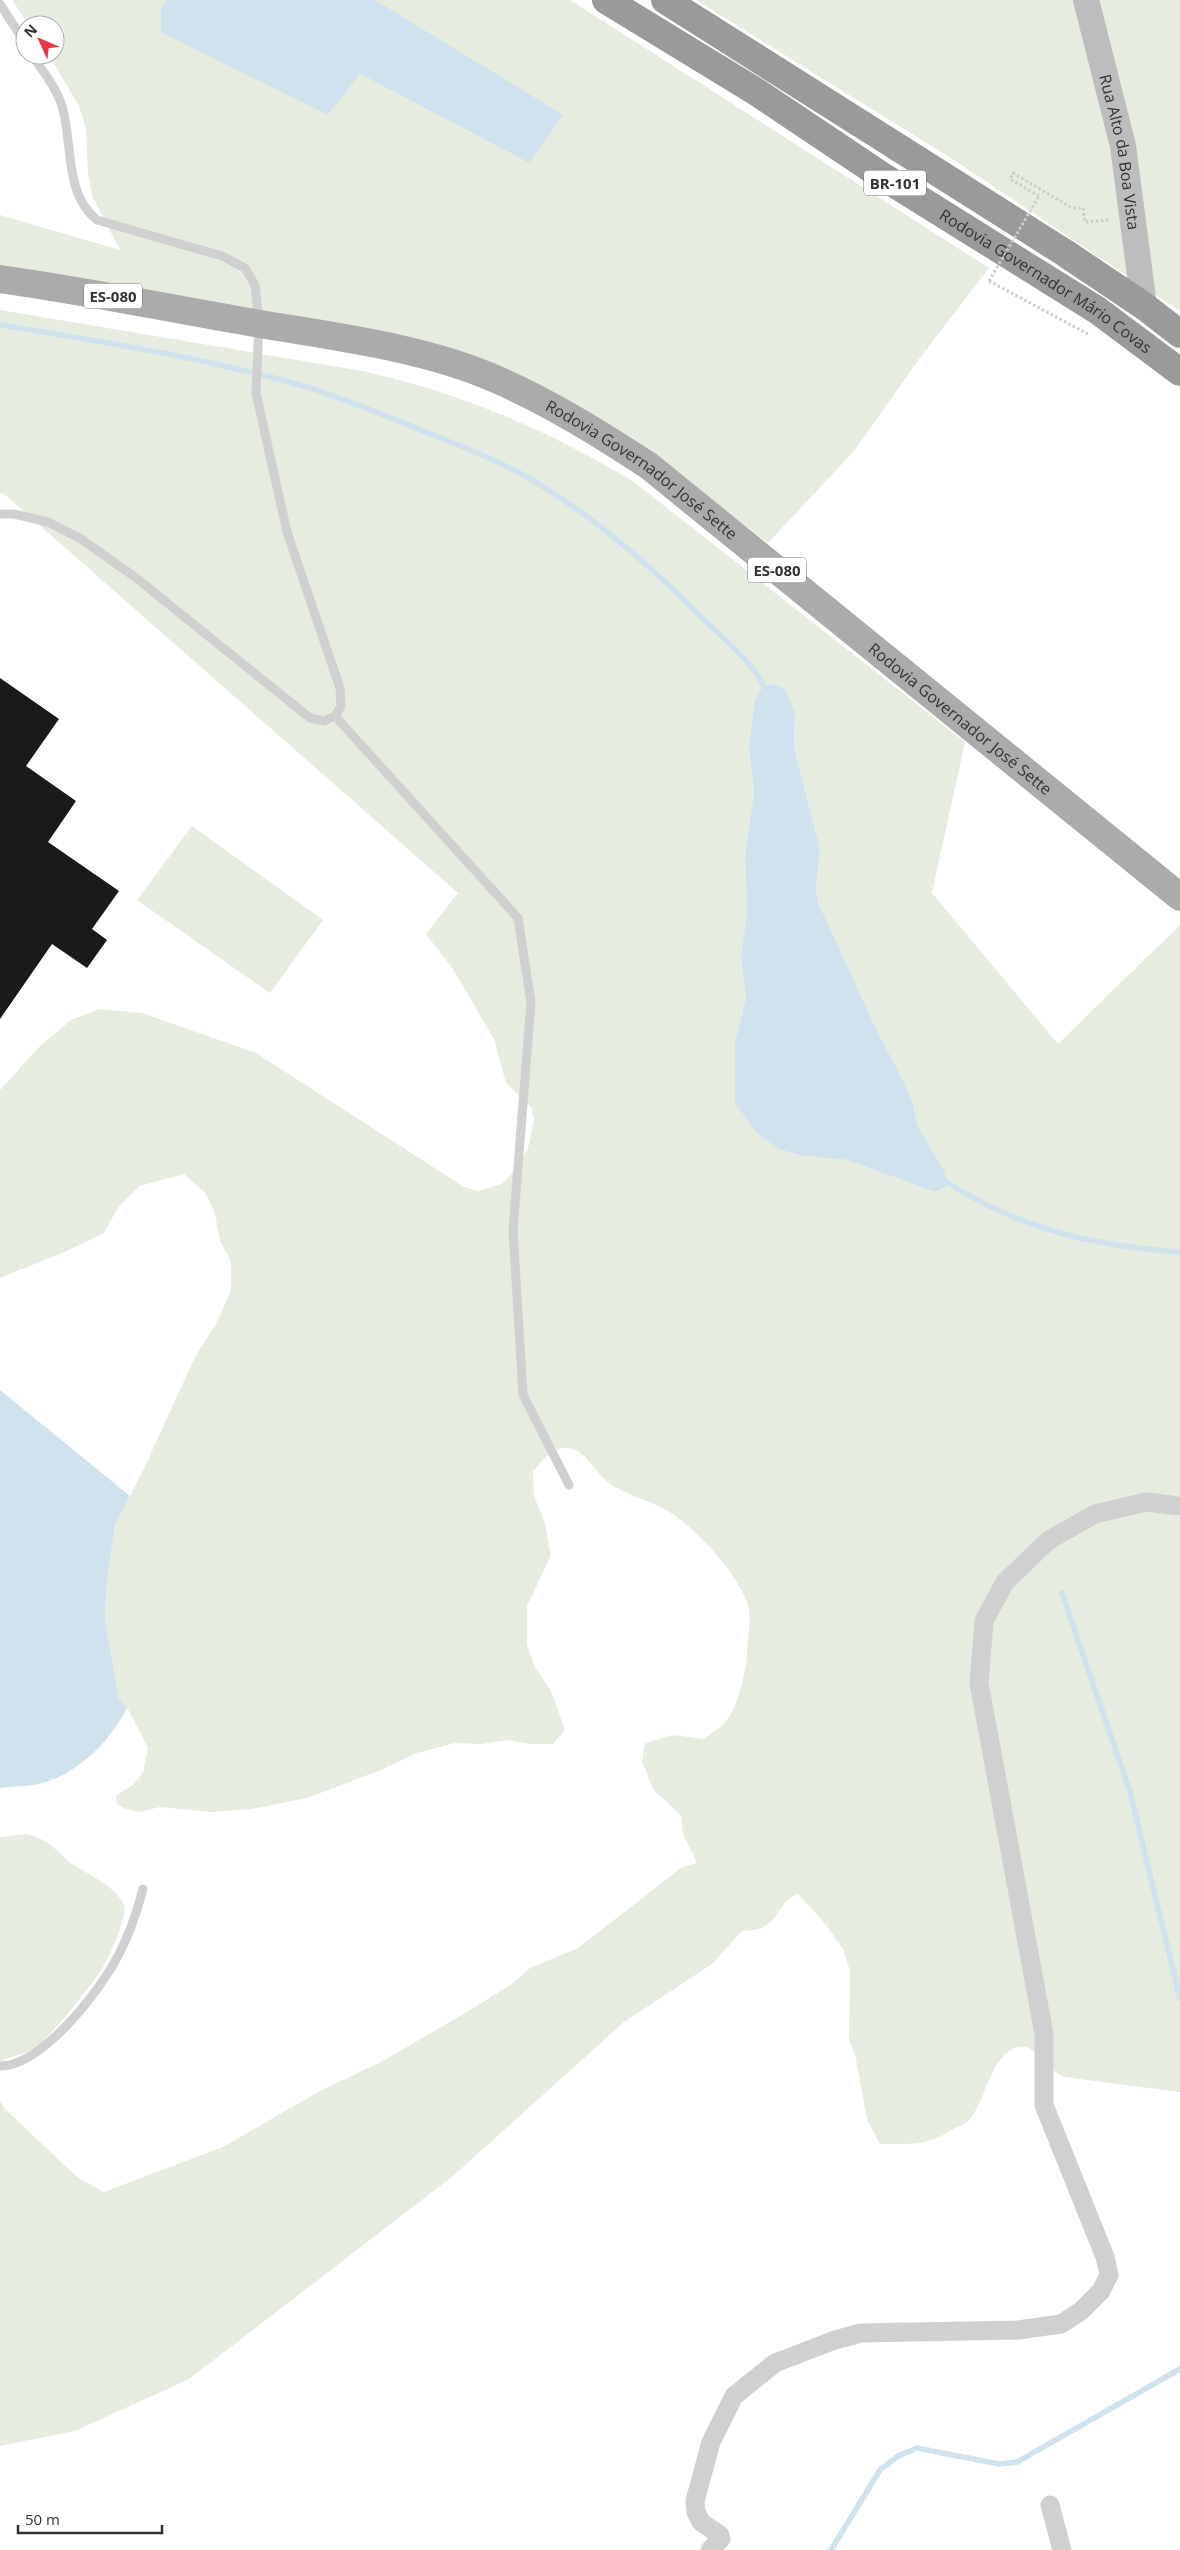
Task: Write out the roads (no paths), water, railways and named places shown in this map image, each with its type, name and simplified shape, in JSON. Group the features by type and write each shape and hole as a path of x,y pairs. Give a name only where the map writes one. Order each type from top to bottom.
{"highway":[{"name":"Rodovia Governador Mário Covas","path":"606,0 755,91 882,176 1097,310 1180,372"},
{"name":"Rodovia Governador Mário Covas","path":"665,0 1065,253 1144,306 1180,334"}],"main road":[{"name":"Rodovia Governador José Sette","path":"0,279 66,288 324,333 437,359 497,380 575,418 649,466 1180,897"}],"street":[{"name":"Rua Alto da Boa Vista","path":"1086,0 1123,146 1144,306"},
{"path":"710,2550 722,2540 720,2535 701,2522 696,2512 695,2502 711,2442 734,2396 775,2363 835,2340 861,2334 1018,2330 1060,2324 1081,2311 1101,2291 1109,2275 1105,2257 1044,2105 1044,2034 980,1683 984,1621 1005,1582 1049,1540 1095,1514 1146,1502 1180,1506"},
{"path":"1050,2505 1062,2550"}],"lane":[{"path":"0,4 15,28"},
{"path":"0,514 14,514 48,522 81,538 135,578 310,718 324,721 336,716 341,706 340,688 287,532 256,394 259,323 255,285 245,268 222,256 97,220 87,212 81,202 70,163 64,115 59,97 38,65"},
{"path":"336,716 518,918 531,1002 513,1230 523,1395 570,1485"},
{"path":"0,2066 8,2066 25,2059 46,2045 81,2007 118,1956 135,1918 143,1889"}],"water":[{"path":"167,0 375,0 563,115 529,163 360,74 328,115 161,32 161,9"},
{"path":"774,684 785,689 795,714 794,746 820,849 816,887 818,902 879,1035 902,1078 913,1104 918,1126 945,1172 947,1186 935,1192 847,1160 805,1156 779,1149 757,1133 735,1103 735,1041 746,997 741,957 747,910 745,855 754,793 749,748 755,700 762,688"},
{"path":"0,1390 130,1496 115,1524 106,1592 105,1622 119,1699 127,1708 103,1743 68,1772 55,1779 37,1784 0,1788"}],"waterway":[{"path":"0,325 109,343 217,364 289,382 370,410 506,466 557,495 600,526 641,560 738,652 757,674 766,694"},
{"path":"942,1179 998,1210 1056,1232 1116,1245 1180,1252"},
{"path":"1062,1593 1130,1792 1180,1999"},
{"path":"831,2550 880,2470 898,2456 917,2448 999,2464 1017,2462 1180,2369"}]}
